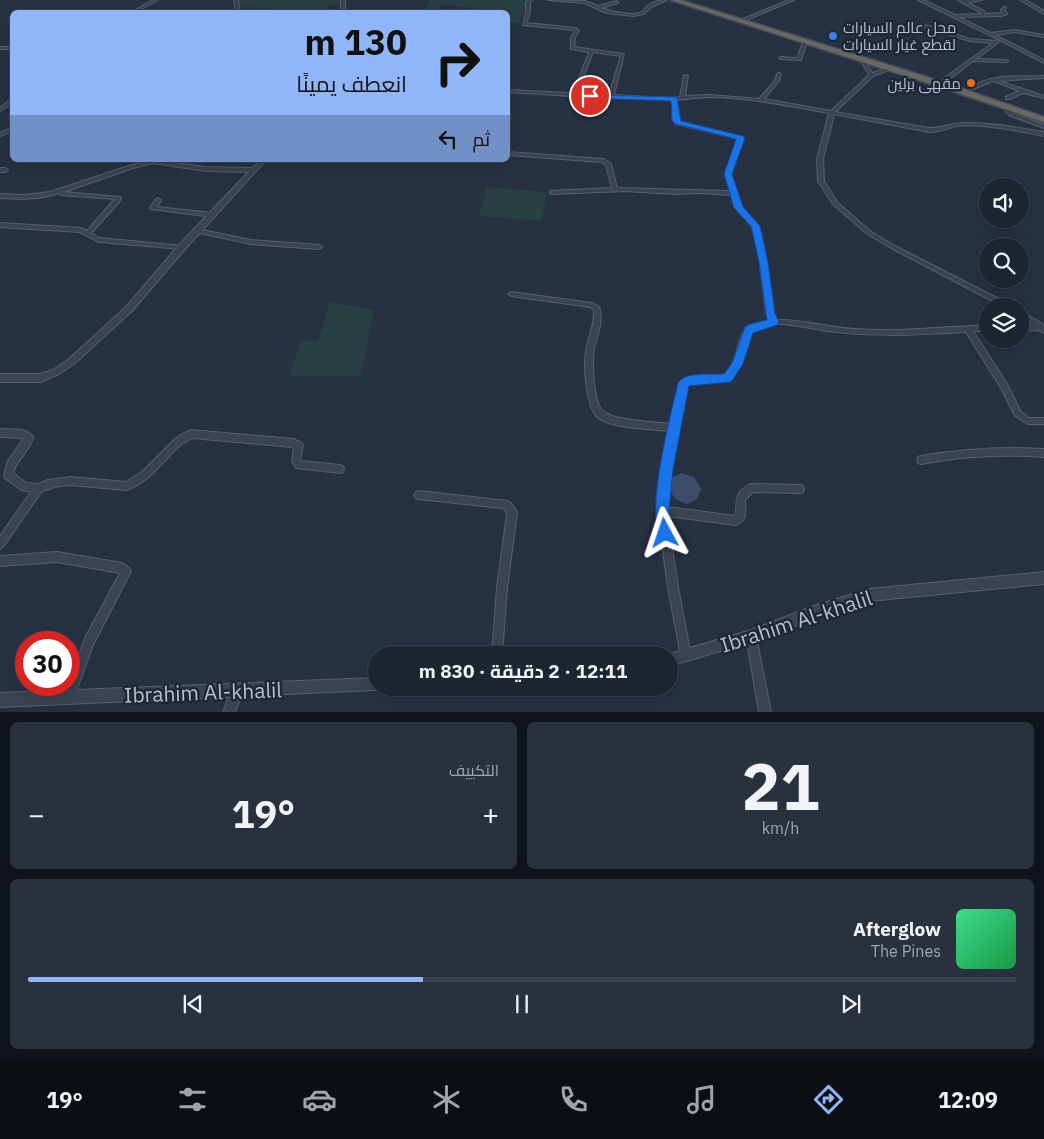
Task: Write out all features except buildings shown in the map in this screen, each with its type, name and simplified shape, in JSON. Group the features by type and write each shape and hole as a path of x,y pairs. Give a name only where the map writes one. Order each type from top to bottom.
{"highway":[{"path":"674,0 976,96 1044,120"},
{"path":"684,0 931,77 1044,115"},
{"path":"851,56 1007,110 1044,125"},
{"path":"931,77 1008,98 1044,111"}],"street":[{"path":"140,9 156,0"},
{"path":"531,0 528,2 528,12 524,24 575,29 577,31 573,37 572,48 623,55 611,96"},
{"path":"550,0 585,2 608,12 639,15 650,6 665,0"},
{"path":"745,19 792,0"},
{"path":"920,0 1044,62"},
{"path":"962,1 980,0"},
{"path":"1022,0 1044,13"},
{"path":"962,1 983,12 983,14"},
{"path":"599,7 618,2"},
{"path":"954,17 983,14 1001,15 1005,14 1003,10 1005,8"},
{"path":"922,24 970,40 995,42 1003,40"},
{"path":"991,34 1018,31 1044,37"},
{"path":"781,58 799,59 805,41"},
{"path":"945,80 995,42"},
{"path":"571,95 582,78 591,51"},
{"path":"973,60 1006,61"},
{"path":"864,62 871,75"},
{"path":"887,70 871,75 832,112 820,160 819,171 821,181 835,203 868,232 992,298"},
{"path":"761,100 777,81 779,74"},
{"path":"682,98 686,76"},
{"path":"972,88 992,80 1044,77"},
{"path":"992,80 1044,97"},
{"path":"1008,98 1023,90"},
{"path":"510,92 674,99 710,96 761,100 934,130 952,125 973,124 1044,134"},
{"path":"674,99 676,121 678,123 741,138 728,174 738,208 755,226 758,235 773,322"},
{"path":"0,110 10,103"},
{"path":"0,105 7,106"},
{"path":"510,152 602,160 608,164 615,189"},
{"path":"56,193 131,166 151,162"},
{"path":"163,162 205,168 253,170"},
{"path":"0,378 41,378 62,368 92,344 129,309 182,247 261,162"},
{"path":"552,192 615,189 733,193"},
{"path":"0,196 24,197 56,193 118,198 117,202 88,233"},
{"path":"158,200 153,208 212,215"},
{"path":"0,224 80,230 99,240 182,247"},
{"path":"198,231 250,242 319,247"},
{"path":"511,294 592,305 597,309 598,314 588,375 598,412 607,419 674,428"},
{"path":"1029,319 1043,327"},
{"path":"686,656 674,593 662,511 674,428 685,382 727,379 737,364 748,330 773,322 889,334 979,328"},
{"path":"1029,328 1043,327"},
{"path":"968,329 1004,386 1018,414 1028,421 1044,421"},
{"path":"0,433 25,434 29,437 10,464 8,475 24,487 39,488"},
{"path":"0,544 39,488 58,481 126,486 134,484 156,466 182,439 191,434 293,443 299,446 296,461 299,465 340,469"},
{"path":"921,460 963,453 1044,452"},
{"path":"662,511 736,521 740,518 741,498 751,488 800,490"},
{"path":"419,495 502,504 510,508 512,513 502,588 498,646"},
{"path":"0,561 56,557 126,570 89,642 80,666"},
{"name":"Ibrahim Al-khalil","path":"678,658 751,636 814,612 869,595 1044,578"},
{"path":"751,636 765,712"},
{"name":"Ibrahim Al-khalil","path":"80,696 368,684"},
{"path":"229,712 236,691"},
{"name":"Ibrahim Al-khalil","path":"0,700 69,696"}],"green space":[{"path":"239,0 342,0 341,5 331,6 323,10 241,7"},
{"path":"429,0 527,0 520,23 510,22 510,10 472,10 475,8 440,5 439,10 424,10"},
{"path":"487,187 547,192 542,221 479,216"},
{"path":"330,302 374,310 361,376 289,376 301,341 318,341"}],"water":[{"path":"681,473 694,477 701,489 697,499 687,504 675,499 669,489 671,478"}],"place":[{"name":"محل عالم السيارات لقطع غيار السيارات","path":"833,36"},
{"name":"مقهى برلين","path":"971,83"}],"route":[{"path":"590,96 674,99 676,121 678,123 735,135 741,138 728,174 738,208 755,226 764,262 770,313 773,322 748,330 737,364 731,376 727,379 687,381 684,383 667,469 662,511 665,533"}]}
